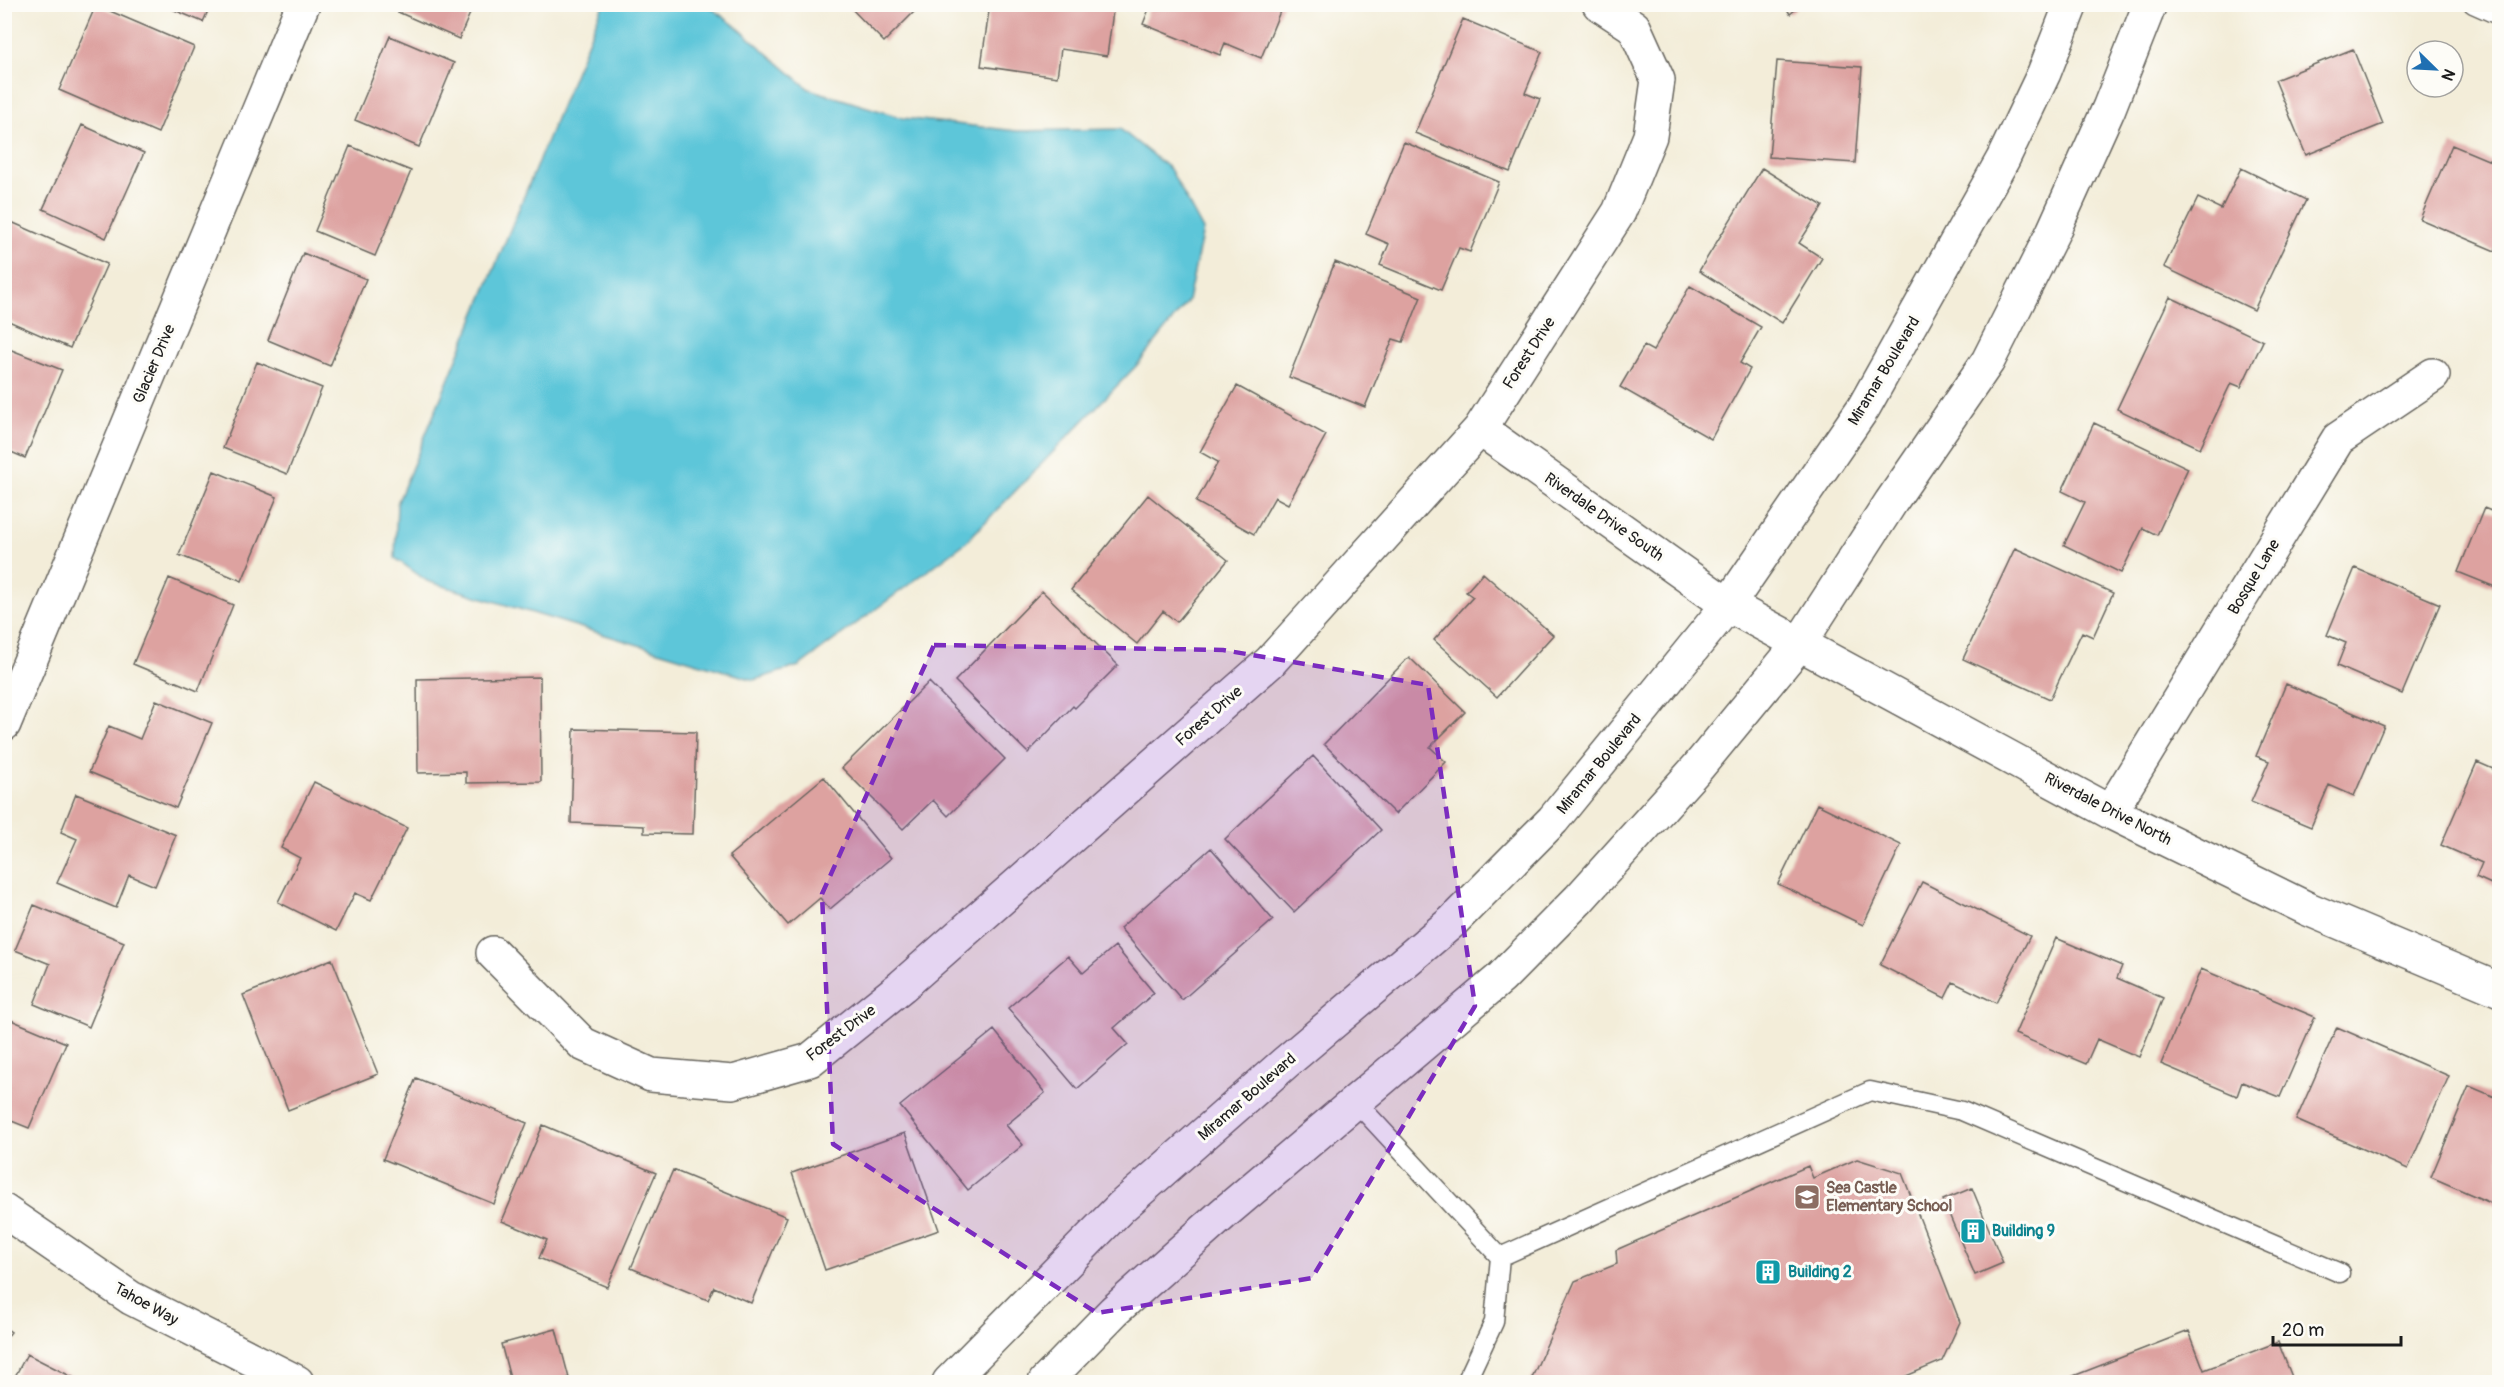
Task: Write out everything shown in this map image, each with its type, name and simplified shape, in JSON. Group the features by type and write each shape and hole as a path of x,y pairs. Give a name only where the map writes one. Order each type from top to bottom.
{"street":[{"name":"Glacier Drive","path":"4,724 303,4"},
{"name":"Forest Drive","path":"494,953 583,1044 651,1075 733,1082 810,1060 902,986 1270,662 1480,429 1619,212 1650,136 1658,80 1634,27 1599,4"},
{"name":"Miramar Boulevard","path":"950,1383 1121,1208 1285,1063 1453,921 1553,820 1728,605 1864,407 2003,159 2044,73 2071,4"},
{"path":"1045,1383 1114,1311 1224,1213 1501,978 1579,899 1698,766 1800,643 1891,502 1988,361 2053,232 2109,108 2150,4"},
{"name":"Bosque Lane","path":"2110,812 2338,439 2433,375"},
{"name":"Riverdale Drive South","path":"1480,429 1728,605"},
{"name":"Riverdale Drive North","path":"1728,605 2110,812 2308,909 2499,990"},
{"name":"Tahoe Way","path":"4,1211 131,1298 297,1383"}],"lane":[{"path":"2473,4 2499,16"},
{"path":"1500,1257 1870,1091 1962,1110 2340,1273"},
{"path":"1356,1102 1500,1257 1494,1322 1466,1383"}],"highlighted area":[{"path":"934,645 1223,650 1428,685 1475,1006 1312,1278 1097,1313 833,1144 822,894"}],"water":[{"path":"603,5 707,5 737,27 809,89 903,118 1017,131 1120,129 1170,169 1203,230 1188,301 1138,364 965,543 799,666 754,680 427,581 395,558 397,504"}],"building":[{"path":"160,4 211,4 203,22"},
{"path":"401,4 474,4 459,39 398,12"},
{"path":"847,4 922,4 884,42"},
{"path":"990,4 1114,4 1107,56 1061,49 1057,77 981,66"},
{"path":"1151,4 1283,4 1261,58 1225,43 1220,55 1143,24"},
{"path":"1784,4 1802,4 1790,14"},
{"path":"96,5 194,47 158,133 59,90"},
{"path":"1463,19 1542,52 1525,93 1540,99 1510,172 1415,133"},
{"path":"390,36 454,63 419,147 355,120"},
{"path":"2353,49 2383,124 2306,155 2275,80"},
{"path":"1777,61 1862,67 1855,163 1769,157"},
{"path":"82,125 144,153 106,238 43,209"},
{"path":"1404,142 1499,182 1470,252 1459,248 1441,290 1380,265 1389,244 1366,234"},
{"path":"2452,145 2500,165 2500,241 2495,251 2420,219"},
{"path":"350,146 411,171 375,256 315,231"},
{"path":"1762,168 1823,206 1799,243 1822,258 1782,323 1699,271"},
{"path":"2241,168 2306,200 2254,310 2164,267 2198,198 2221,209"},
{"path":"9,221 107,264 70,348 4,319 4,232"},
{"path":"303,253 366,279 330,366 268,340"},
{"path":"1335,262 1421,297 1403,342 1393,339 1365,407 1289,377"},
{"path":"1690,286 1761,327 1740,363 1750,369 1711,439 1620,387 1644,346 1653,351"},
{"path":"2170,297 2263,341 2241,387 2231,383 2200,448 2117,409"},
{"path":"4,347 62,370 25,458 4,449"},
{"path":"257,362 322,388 287,474 223,448"},
{"path":"1237,386 1326,435 1288,504 1275,497 1254,534 1196,502 1218,462 1200,452"},
{"path":"2094,423 2188,468 2157,535 2143,528 2121,573 2064,545 2085,502 2062,491"},
{"path":"214,471 277,497 242,581 179,555"},
{"path":"1148,495 1228,560 1177,622 1163,611 1137,644 1071,590"},
{"path":"2500,506 2500,589 2458,572 2484,508 2496,513"},
{"path":"2015,548 2113,593 2093,637 2082,632 2050,699 1963,659"},
{"path":"2355,568 2440,604 2402,694 2337,666 2346,643 2327,635"},
{"path":"1483,573 1553,635 1497,697 1434,640 1473,597 1466,592"},
{"path":"169,578 233,605 198,691 133,664"},
{"path":"1042,591 1118,665 1075,708 1073,706 1028,753 955,681"},
{"path":"1409,657 1465,712 1430,747 1446,762 1395,814 1324,744"},
{"path":"540,677 541,782 466,783 466,772 418,773 417,679"},
{"path":"929,682 1005,759 948,816 933,800 903,829 842,768"},
{"path":"2286,684 2384,726 2354,796 2329,785 2311,827 2251,802 2269,761 2256,756"},
{"path":"156,700 212,723 176,808 89,772 109,726 140,739"},
{"path":"574,729 696,732 693,834 644,833 644,826 571,823"},
{"path":"1313,756 1381,830 1294,912 1225,839"},
{"path":"2477,762 2500,772 2500,888 2476,877 2482,863 2441,845"},
{"path":"824,777 891,858 830,909 820,898 788,925 729,856"},
{"path":"314,782 407,828 371,900 355,893 336,931 278,902 300,858 281,848"},
{"path":"76,794 176,835 155,886 129,875 116,908 57,883 77,839 61,832"},
{"path":"1817,804 1901,845 1863,925 1778,884"},
{"path":"1211,848 1273,920 1182,1000 1120,928"},
{"path":"1922,882 2030,936 1996,1003 1953,982 1945,998 1880,965"},
{"path":"34,905 124,942 89,1027 34,1004 50,964 15,950"},
{"path":"2056,938 2122,966 2117,978 2163,998 2139,1057 2097,1039 2086,1064 2015,1034"},
{"path":"1115,946 1154,993 1114,1028 1128,1044 1077,1089 1008,1008 1068,956 1083,973"},
{"path":"332,959 378,1074 288,1110 243,995"},
{"path":"2201,969 2315,1017 2280,1097 2242,1082 2237,1096 2161,1064"},
{"path":"4,1017 66,1043 29,1128 4,1118"},
{"path":"2337,1027 2449,1076 2408,1169 2296,1120"},
{"path":"994,1030 1045,1093 1006,1125 1023,1145 968,1190 900,1106"},
{"path":"416,1078 527,1123 494,1204 383,1159"},
{"path":"2469,1086 2500,1099 2500,1207 2431,1177"},
{"path":"543,1125 656,1173 607,1287 539,1258 547,1240 502,1221"},
{"path":"905,1133 939,1230 825,1270 792,1173"},
{"name":"Building 2","path":"1857,1159 1902,1173 1960,1322 1942,1361 1892,1382 1530,1382 1575,1281 1617,1264 1616,1250 1808,1166 1813,1178"},
{"path":"673,1170 787,1217 751,1303 714,1287 708,1300 631,1268"},
{"name":"Building 9","path":"1972,1188 2003,1263 1975,1275 1943,1200"},
{"path":"4,1327 11,1332 4,1341"},
{"path":"556,1329 570,1382 511,1382 501,1344"},
{"path":"2189,1331 2204,1370 2278,1342 2294,1382 2058,1382"},
{"path":"27,1354 82,1382 12,1382"}],"place":[{"name":"Sea Castle Elementary School","path":"1807,1197"},
{"name":"Building 9","path":"1973,1231"},
{"name":"Building 2","path":"1768,1272"}]}
